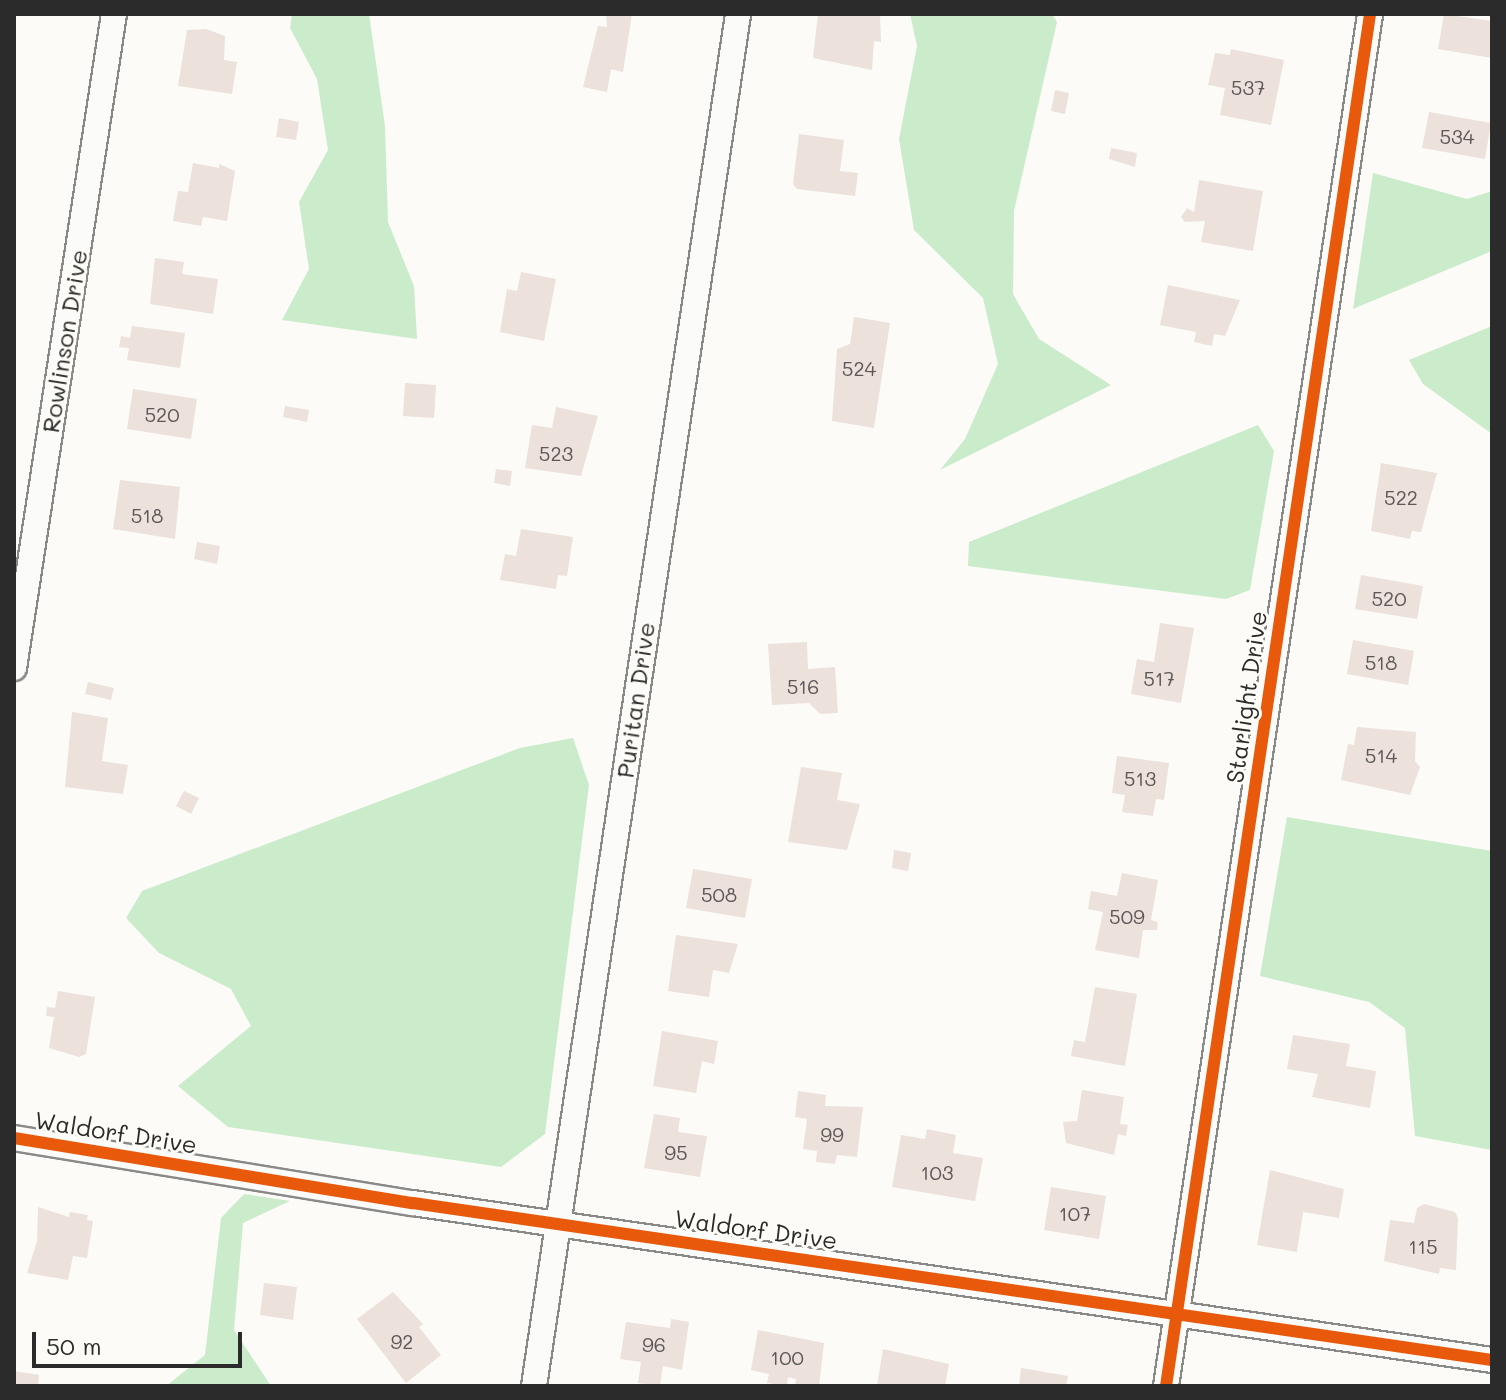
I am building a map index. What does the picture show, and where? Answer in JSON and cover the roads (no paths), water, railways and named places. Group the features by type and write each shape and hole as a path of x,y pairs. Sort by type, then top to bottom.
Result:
{"street":[{"name":"Rowlinson Drive","path":"14,668 114,14"},
{"name":"Puritan Drive","path":"534,1386 738,14"},
{"name":"Starlight Drive","path":"1166,1386 1370,14"},
{"name":"Waldorf Drive","path":"14,1138 1492,1360"}]}
